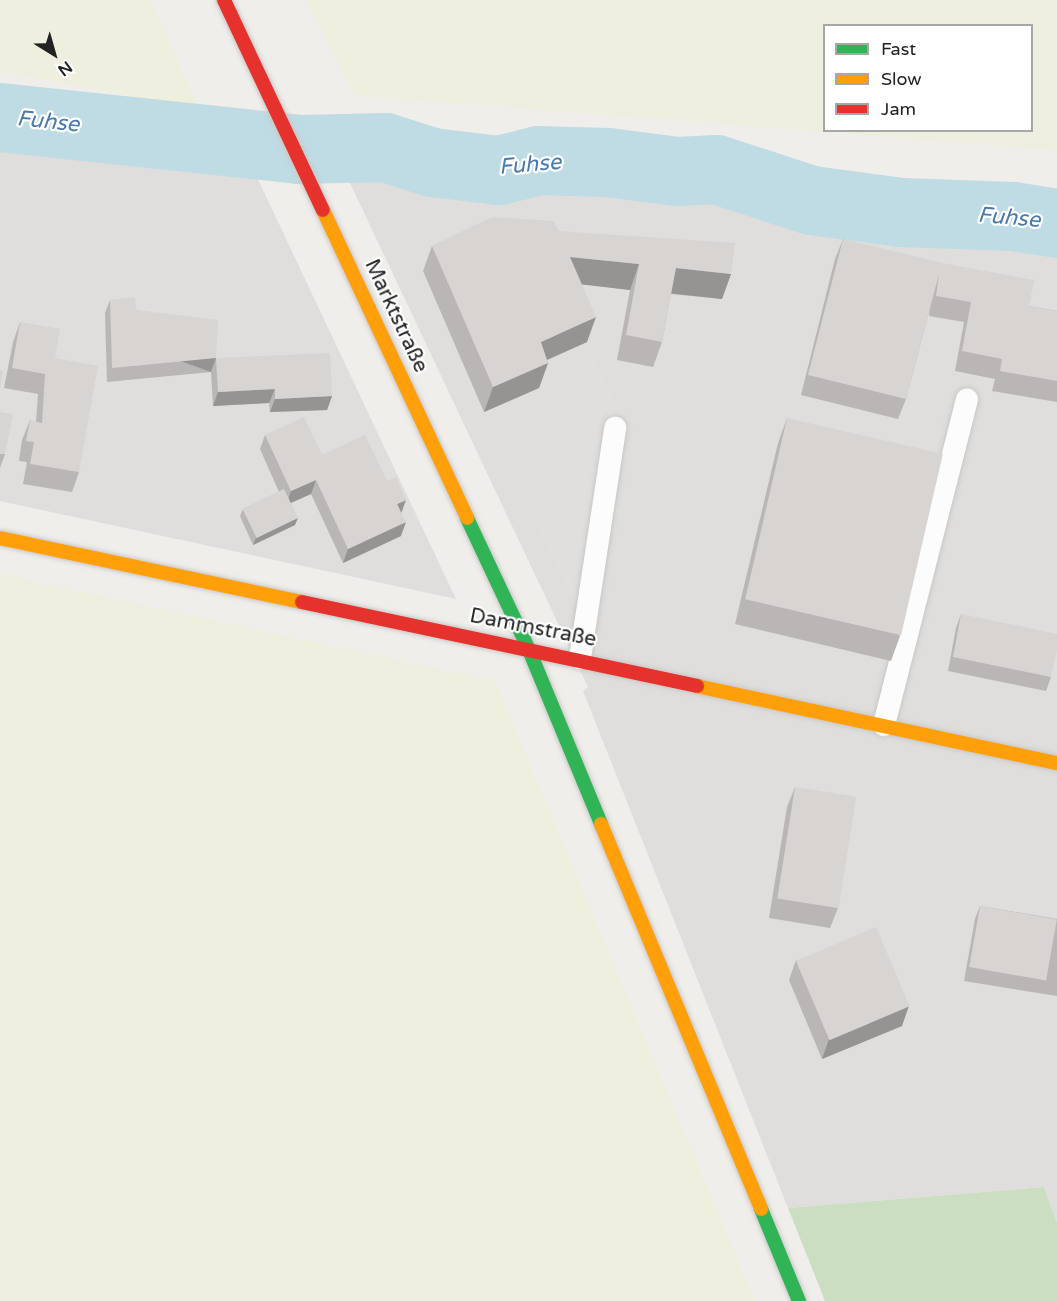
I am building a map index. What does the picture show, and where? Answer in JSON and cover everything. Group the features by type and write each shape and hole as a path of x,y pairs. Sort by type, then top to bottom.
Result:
{"main road":[{"name":"Marktstraße","path":"224,0 529,650 799,1301"},
{"name":"Dammstraße","path":"0,538 529,650 580,658 1057,763"}],"lane":[{"path":"884,725 967,399"},
{"path":"580,658 615,428"}],"shaded area":[{"path":"0,136 246,154 456,599 0,501"},
{"path":"342,166 691,197 1057,256 1057,1223 1044,1187 788,1208 583,691 588,687"},
{"path":"589,353 629,426 589,633 488,423 548,394 544,378"}],"green space":[{"path":"0,0 150,0 200,109 0,71"},
{"path":"307,0 1057,0 1057,150 827,132 1033,132 1033,24 823,24 823,132 355,95"},
{"path":"0,574 495,681 755,1301 0,1301"},
{"path":"1044,1187 1057,1223 1057,1301 825,1301 788,1208"}],"building":[{"path":"492,217 554,221 558,231 735,243 731,274 676,268 662,342 626,335 639,264 570,257 596,317 541,342 548,363 493,387 432,246"},
{"path":"843,239 942,263 1034,280 1029,306 1057,311 1057,381 1000,371 1002,359 962,351 971,302 936,296 939,274 906,399 808,375"},
{"path":"135,297 136,310 218,320 216,358 112,368 110,300"},
{"path":"20,322 60,329 55,358 98,366 79,472 30,464 34,442 26,441 30,420 42,423 45,374 12,368"},
{"path":"330,353 332,396 275,399 275,389 218,392 216,358"},
{"path":"0,370 3,371 0,388"},
{"path":"0,412 13,414 5,454 0,454"},
{"path":"304,417 322,455 365,435 387,481 396,477 406,500 397,504 406,522 348,549 316,480 291,491 265,435"},
{"path":"787,418 943,454 901,635 745,599"},
{"path":"284,489 298,518 257,538 243,509"},
{"path":"961,614 1057,634 1057,649 1051,677 953,657"},
{"path":"795,787 856,797 839,908 777,899"},
{"path":"980,906 1057,920 1046,981 969,967"},
{"path":"876,927 910,1006 830,1040 796,961"}],"waterway":[{"name":"Fuhse","path":"0,117 298,149 385,147 432,162 499,170 538,160 607,162 677,171 716,169 811,200 901,212 1013,216 1057,223"}],"traffic: fast":[{"path":"467,518 529,650 601,824"},
{"path":"761,1209 799,1301"}],"traffic: slow":[{"path":"323,210 467,518"},
{"path":"0,538 302,602"},
{"path":"697,686 1057,763"},
{"path":"601,824 761,1209"}],"traffic: jam":[{"path":"224,0 323,210"},
{"path":"302,602 697,686"}]}
